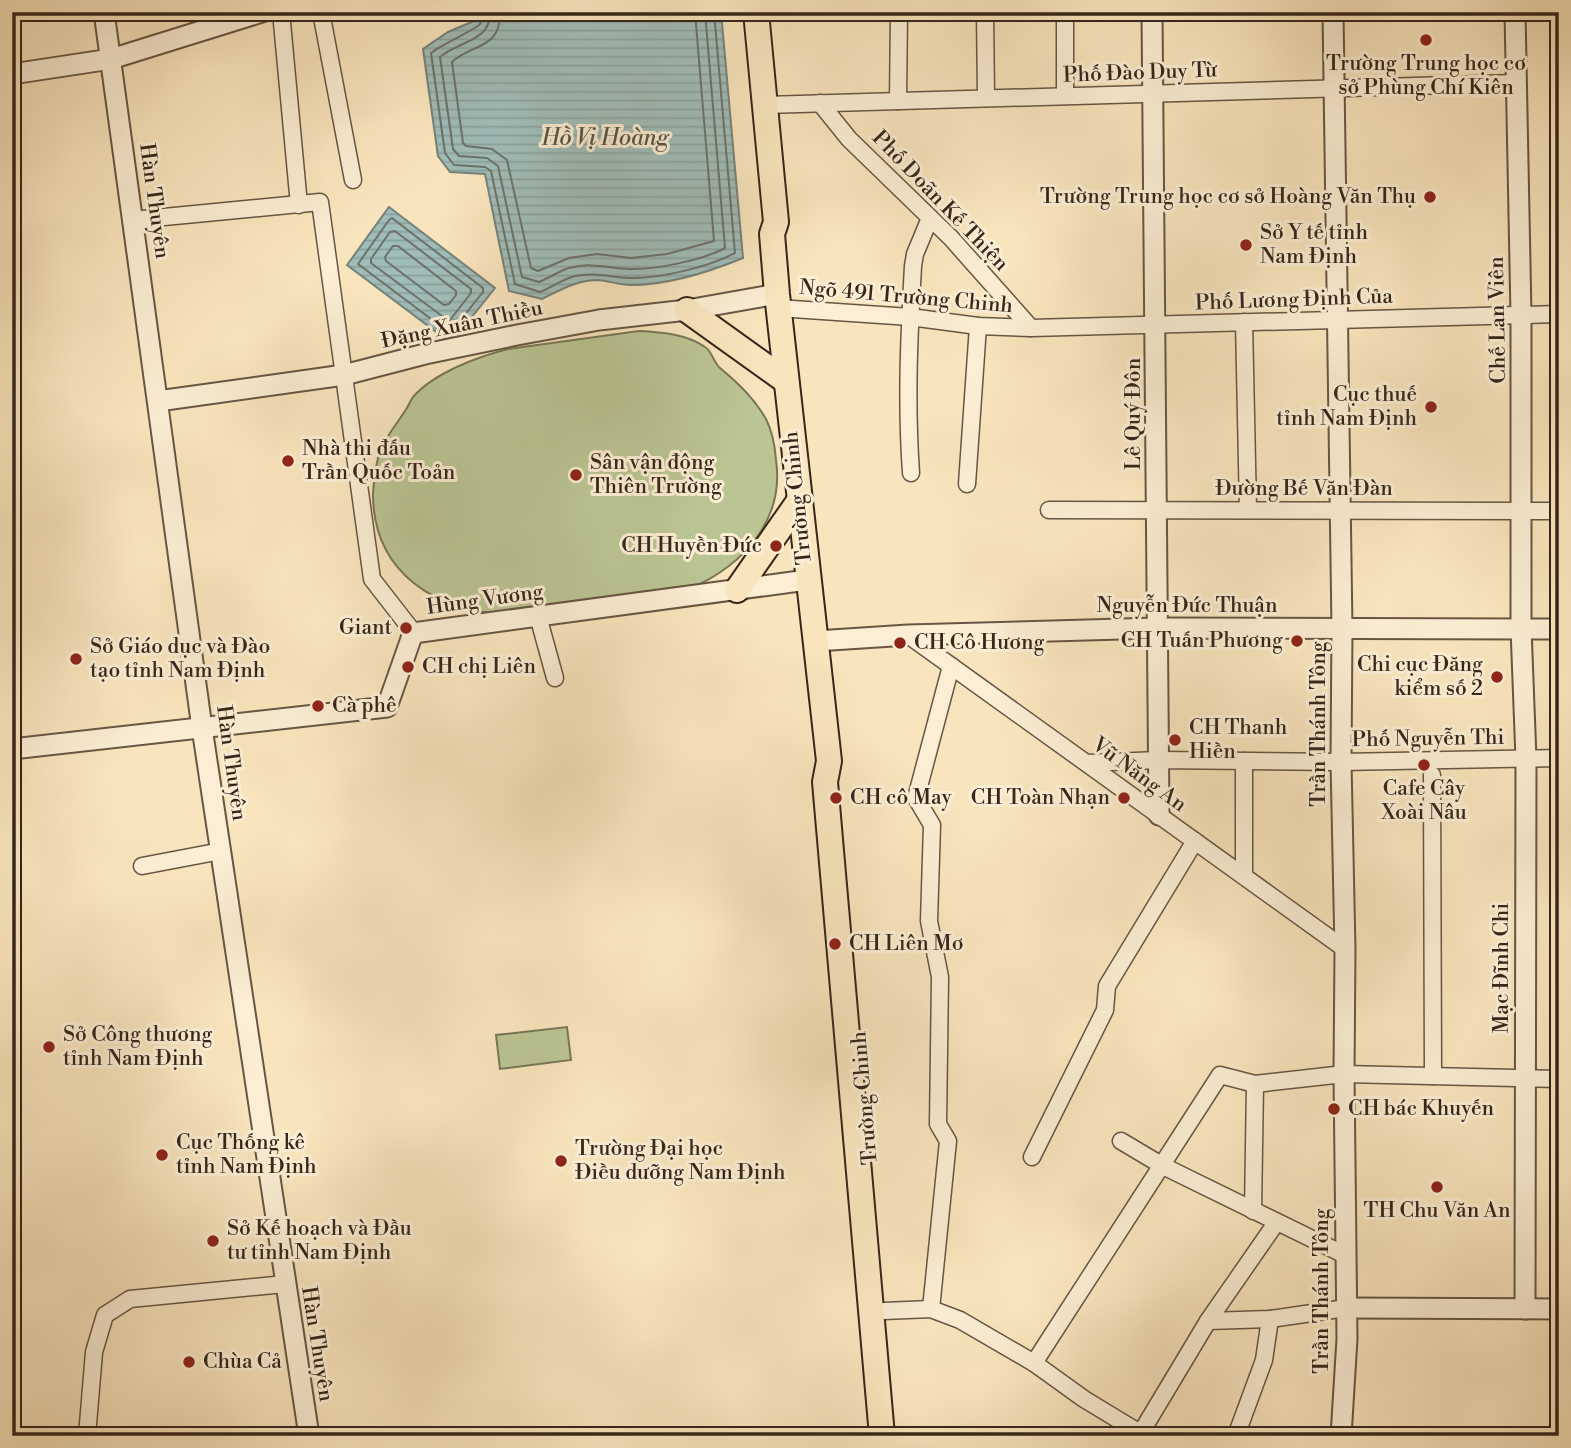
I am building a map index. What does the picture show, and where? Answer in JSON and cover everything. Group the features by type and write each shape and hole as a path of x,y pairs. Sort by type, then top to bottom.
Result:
{"main road":[{"name":"Trường Chinh","path":"744,12 766,224 772,234"},
{"name":"Trường Chinh","path":"756,12 776,222 772,234 777,301 829,761 825,782 826,796 882,1436"},
{"path":"687,310 786,381"},
{"path":"737,590 799,501"},
{"name":"Trường Chinh","path":"829,761 836,777 895,1436"}],"street":[{"name":"Hàn Thuyên","path":"104,12 202,728 309,1436"},
{"path":"12,74 111,59 262,12"},
{"path":"281,12 299,205"},
{"path":"321,12 353,180"},
{"path":"898,101 899,12"},
{"path":"985,12 986,98"},
{"path":"1065,12 1065,96"},
{"name":"Lê Quý Đôn","path":"1152,12 1159,815"},
{"name":"Trần Thánh Tông","path":"1333,12 1345,949 1347,1339 1341,1436"},
{"name":"Chế Lan Viên","path":"1515,12 1521,315 1521,628"},
{"name":"Phố Đào Duy Từ","path":"765,105 1517,83"},
{"name":"Phố Doãn Kế Thiện","path":"820,103 849,139 951,238 1031,328"},
{"path":"133,220 320,202 372,579 414,633"},
{"path":"911,472 907,412 910,317 915,254 930,218"},
{"name":"Đặng Xuân Thiều","path":"158,401 344,375 425,354 599,320 777,301"},
{"name":"Ngõ 491 Trường Chinh","path":"777,301 978,326 1031,328"},
{"name":"Phố Lương Định Của","path":"1031,328 1559,314"},
{"path":"1244,322 1248,510"},
{"path":"967,484 978,326"},
{"name":"Đường Bế Văn Đàn","path":"1049,510 1559,510"},
{"name":"Hùng Vương","path":"12,749 387,707 414,633 807,580"},
{"path":"538,616 555,678"},
{"name":"Nguyễn Đức Thuận","path":"816,641 908,635 1157,628 1559,629"},
{"name":"Mạc Đĩnh Chi","path":"1521,628 1526,759 1525,1309"},
{"name":"Vũ Năng An","path":"908,635 1345,949"},
{"path":"931,1309 948,1141 938,1124 940,977 929,921 932,825 916,798 951,666"},
{"name":"Phố Nguyễn Thi","path":"1087,763 1159,760 1341,762 1559,758"},
{"path":"1244,761 1244,876"},
{"path":"1432,775 1433,1076"},
{"path":"1032,1157 1105,1010 1107,986 1195,841"},
{"path":"142,866 221,851"},
{"path":"1034,1363 1220,1075 1255,1084 1344,1074 1559,1079"},
{"path":"1253,1211 1255,1084"},
{"path":"1121,1141 1163,1166 1345,1255"},
{"path":"884,1311 931,1309 960,1320 1034,1363 1084,1399 1142,1435 1208,1321 1276,1223"},
{"path":"87,1436 94,1352 106,1315 131,1299 285,1284"},
{"path":"1208,1321 1270,1319 1346,1308 1559,1309"},
{"path":"1236,1436 1264,1360 1270,1319"}],"green space":[{"name":"Sân vận động Thiên Trường","path":"639,331 682,336 705,347 718,366 745,391 766,419 776,455 775,499 760,533 749,548 719,573 682,591 509,614 482,612 457,606 414,583 397,566 384,546 376,522 373,494 380,452 413,397 444,373 496,352"},
{"path":"567,1027 571,1060 500,1069 496,1035"}],"water":[{"name":"Hồ Vị Hoàng","path":"474,12 721,12 743,258 702,273 659,283 631,285 590,280 569,286 542,299 509,291 485,174 450,172 438,156 423,49 448,32 474,21"},
{"path":"389,207 495,288 451,343 347,265"}],"place":[{"name":"Trường Trung học cơ sở Phùng Chí Kiên","path":"1426,40"},
{"name":"Trường Trung học cơ sở Hoàng Văn Thụ","path":"1430,197"},
{"name":"Sở Y tế tỉnh Nam Định","path":"1246,245"},
{"name":"Cục thuế tỉnh Nam Định","path":"1431,407"},
{"name":"Nhà thi đấu Trần Quốc Toản","path":"288,461"},
{"name":"Sân vận động Thiên Trường","path":"576,475"},
{"name":"CH Huyền Đức","path":"776,546"},
{"name":"Giant","path":"406,628"},
{"name":"CH Tuấn Phương","path":"1297,641"},
{"name":"CH Cô Hương","path":"900,643"},
{"name":"Sở Giáo dục và Đào tạo tỉnh Nam Định","path":"76,659"},
{"name":"CH chị Liên","path":"408,667"},
{"name":"Chi cục Đăng kiểm số 2","path":"1497,677"},
{"name":"Cà phê","path":"318,706"},
{"name":"CH Thanh Hiền","path":"1175,740"},
{"name":"Cafe Cây Xoài Nâu","path":"1424,765"},
{"name":"CH cô May","path":"836,798"},
{"name":"CH Toàn Nhạn","path":"1124,798"},
{"name":"CH Liên Mơ","path":"835,944"},
{"name":"Sở Công thương tỉnh Nam Định","path":"49,1047"},
{"name":"CH bác Khuyến","path":"1334,1109"},
{"name":"Cục Thống kê tỉnh Nam Định","path":"162,1155"},
{"name":"Trường Đại học Điều dưỡng Nam Định","path":"561,1161"},
{"name":"TH Chu Văn An","path":"1437,1187"},
{"name":"Sở Kế hoạch và Đầu tư tỉnh Nam Định","path":"213,1241"},
{"name":"Chùa Cả","path":"189,1362"}]}
